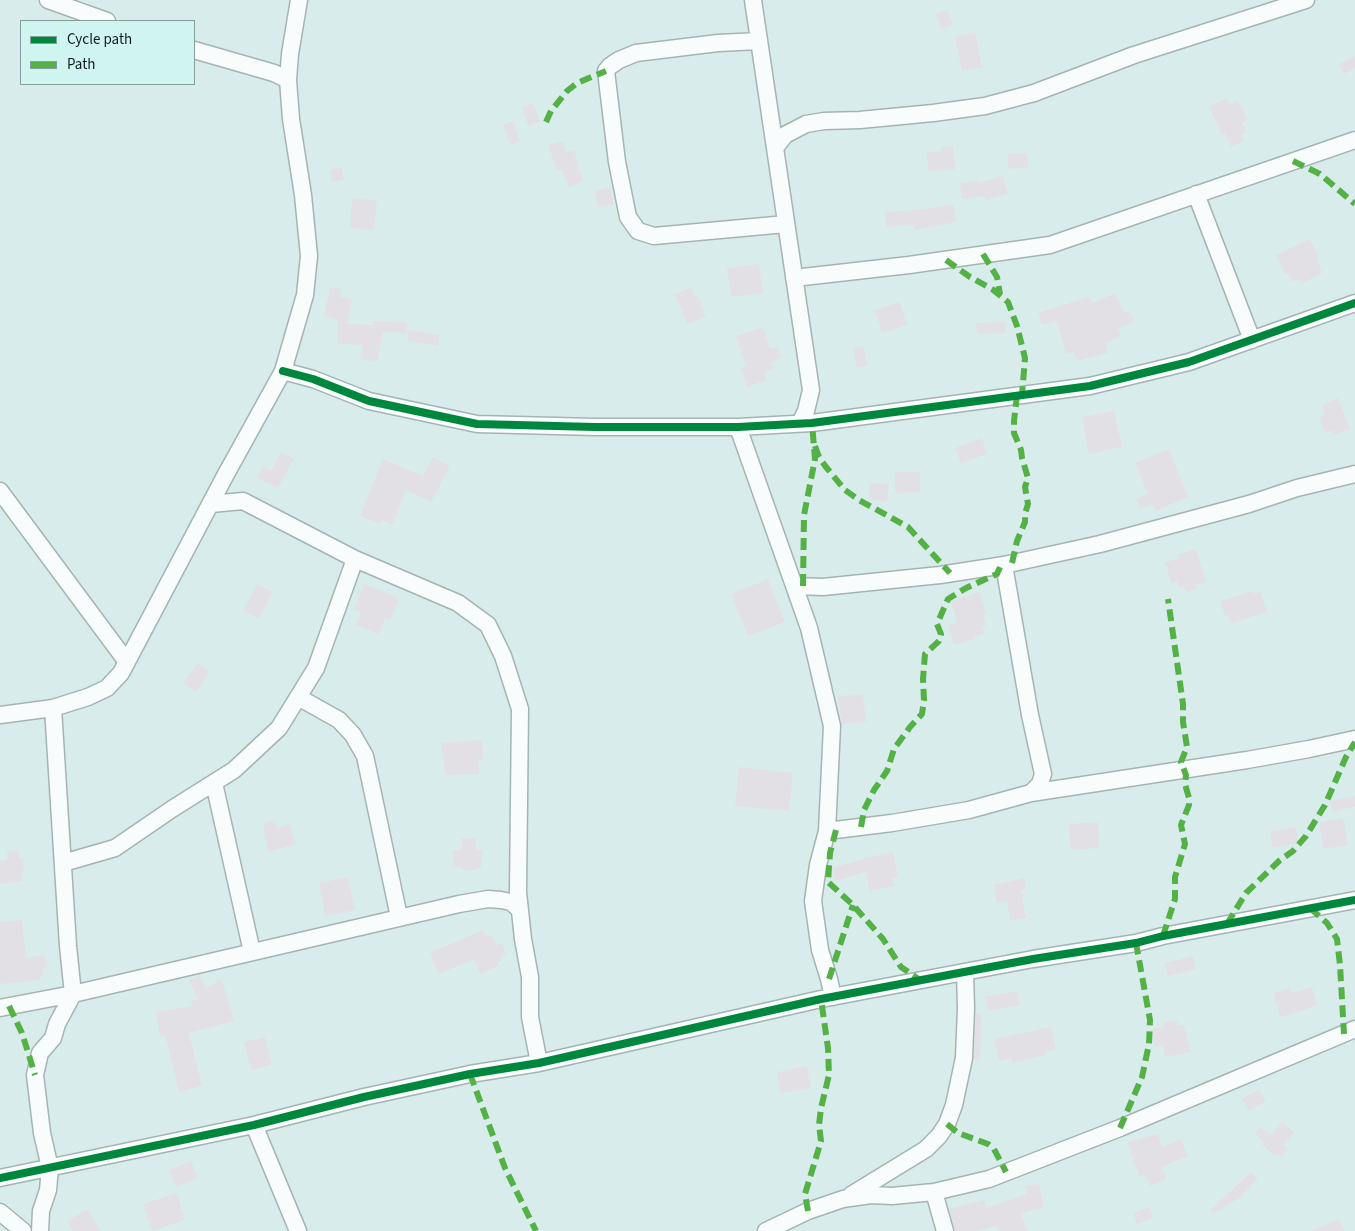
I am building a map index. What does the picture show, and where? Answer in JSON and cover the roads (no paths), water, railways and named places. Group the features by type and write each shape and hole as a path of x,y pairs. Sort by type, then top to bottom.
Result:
{"street":[{"path":"48,0 104,20"},
{"path":"0,714 53,708 88,697 106,688 122,673 283,371 305,296 309,256 303,195 291,119 288,80 290,54 299,0"},
{"path":"754,0 811,390 806,411 800,424"},
{"path":"775,148 785,136 806,124 934,113 985,106 1018,97 1134,56 1306,0"},
{"path":"759,41 718,43 636,53 618,60 610,66 606,72 617,162 628,216 638,231 654,236 786,224"},
{"path":"195,50 288,80"},
{"path":"794,278 918,264 1050,245 1355,140"},
{"path":"1196,194 1252,340"},
{"path":"283,371 313,379 369,401 477,424 738,428 800,424 1090,386 1189,362 1355,303"},
{"path":"738,428 809,628 832,726 827,831 818,865 813,901 820,950 830,979 833,997"},
{"path":"794,586 822,587 940,575 1004,565 1100,544 1249,504 1297,488 1355,474"},
{"path":"226,476 243,501 356,559 458,602 488,625 503,656 520,709 520,910 522,939 530,977 530,1017 539,1063"},
{"path":"0,491 127,662"},
{"path":"211,504 243,501"},
{"path":"63,863 115,848 234,770 279,728 316,668 356,559"},
{"path":"1004,565 1030,715 1043,774 1040,784 1032,793"},
{"path":"298,697 340,720 353,734 365,756 400,917"},
{"path":"40,1231 41,1211 48,1190 50,1168 42,1134 35,1075 40,1053 53,1038 57,1024 74,994 71,975 53,708"},
{"path":"827,831 892,824 969,810 1032,793 1246,760 1355,739"},
{"path":"214,783 252,952"},
{"path":"488,900 508,889 519,872"},
{"path":"0,1008 74,994 400,917 488,900 511,902 520,910"},
{"path":"0,1178 254,1126 364,1097 470,1074 539,1063 833,997 1136,943 1163,936 1355,900"},
{"path":"843,1200 926,1148 939,1136 947,1124 954,1105 964,1058 965,972"},
{"path":"71,975 91,990"},
{"path":"766,1231 808,1211 843,1200 871,1195 892,1196 934,1192 990,1179 1120,1128 1355,1029"},
{"path":"254,1126 298,1231"},
{"path":"934,1192 945,1231"},
{"path":"0,1212 23,1231"}]}
